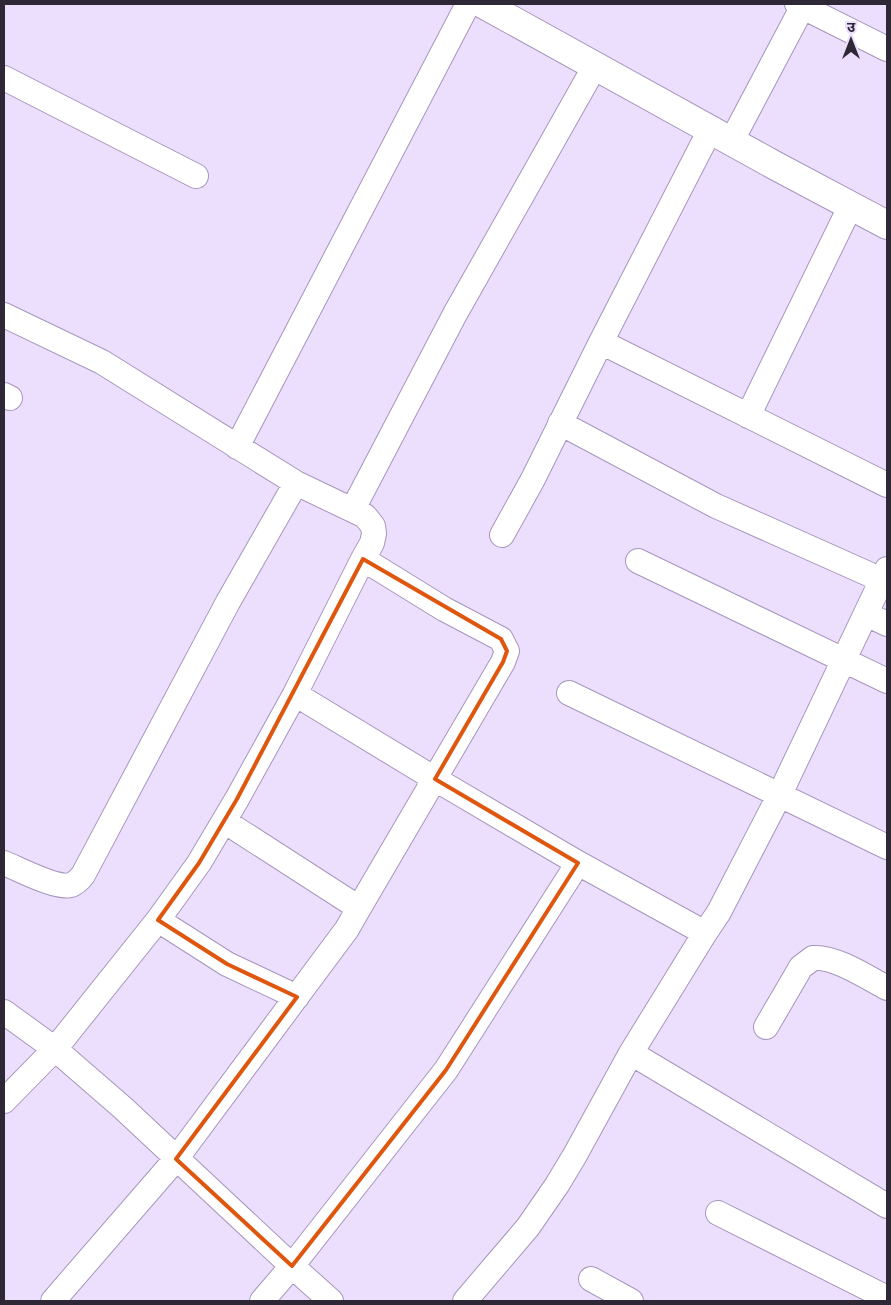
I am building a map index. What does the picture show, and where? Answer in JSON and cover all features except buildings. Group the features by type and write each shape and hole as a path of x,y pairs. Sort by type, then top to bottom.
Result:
{"street":[{"path":"238,447 468,4"},
{"path":"483,4 721,136 887,225"},
{"path":"502,535 533,479 600,342 721,136 801,5 887,49"},
{"path":"353,509 455,314 595,66"},
{"path":"4,78 196,176"},
{"path":"748,416 851,205"},
{"path":"4,315 102,362 296,483 353,509 370,520 374,534 372,543 295,694 199,863 158,920 55,1049 4,1101"},
{"path":"600,342 887,485"},
{"path":"465,1301 528,1227 557,1185 631,1053 705,932 720,912 780,794 884,574 716,506 560,423"},
{"path":"4,863 59,884 70,885 78,881 83,875 228,602 296,483"},
{"path":"53,1301 176,1159 347,929 504,662 507,651 506,645 501,639 444,609 363,559"},
{"path":"638,561 887,681"},
{"path":"866,614 887,624"},
{"path":"569,693 887,847"},
{"path":"295,694 578,863 705,932"},
{"path":"224,821 359,908"},
{"path":"262,1301 292,1266 446,1070 578,863"},
{"path":"158,920 227,964 296,997"},
{"path":"766,1027 801,967 813,958 825,959 854,970 887,988"},
{"path":"4,1012 55,1049 123,1108 331,1301"},
{"path":"631,1053 887,1206"},
{"path":"718,1213 887,1298"},
{"path":"591,1279 631,1301"}],"highlighted area":[{"path":"363,559 501,639 507,651 503,662 435,779 578,863 446,1070 292,1266 176,1159 297,997 227,964 158,920 199,863 237,799"}]}
